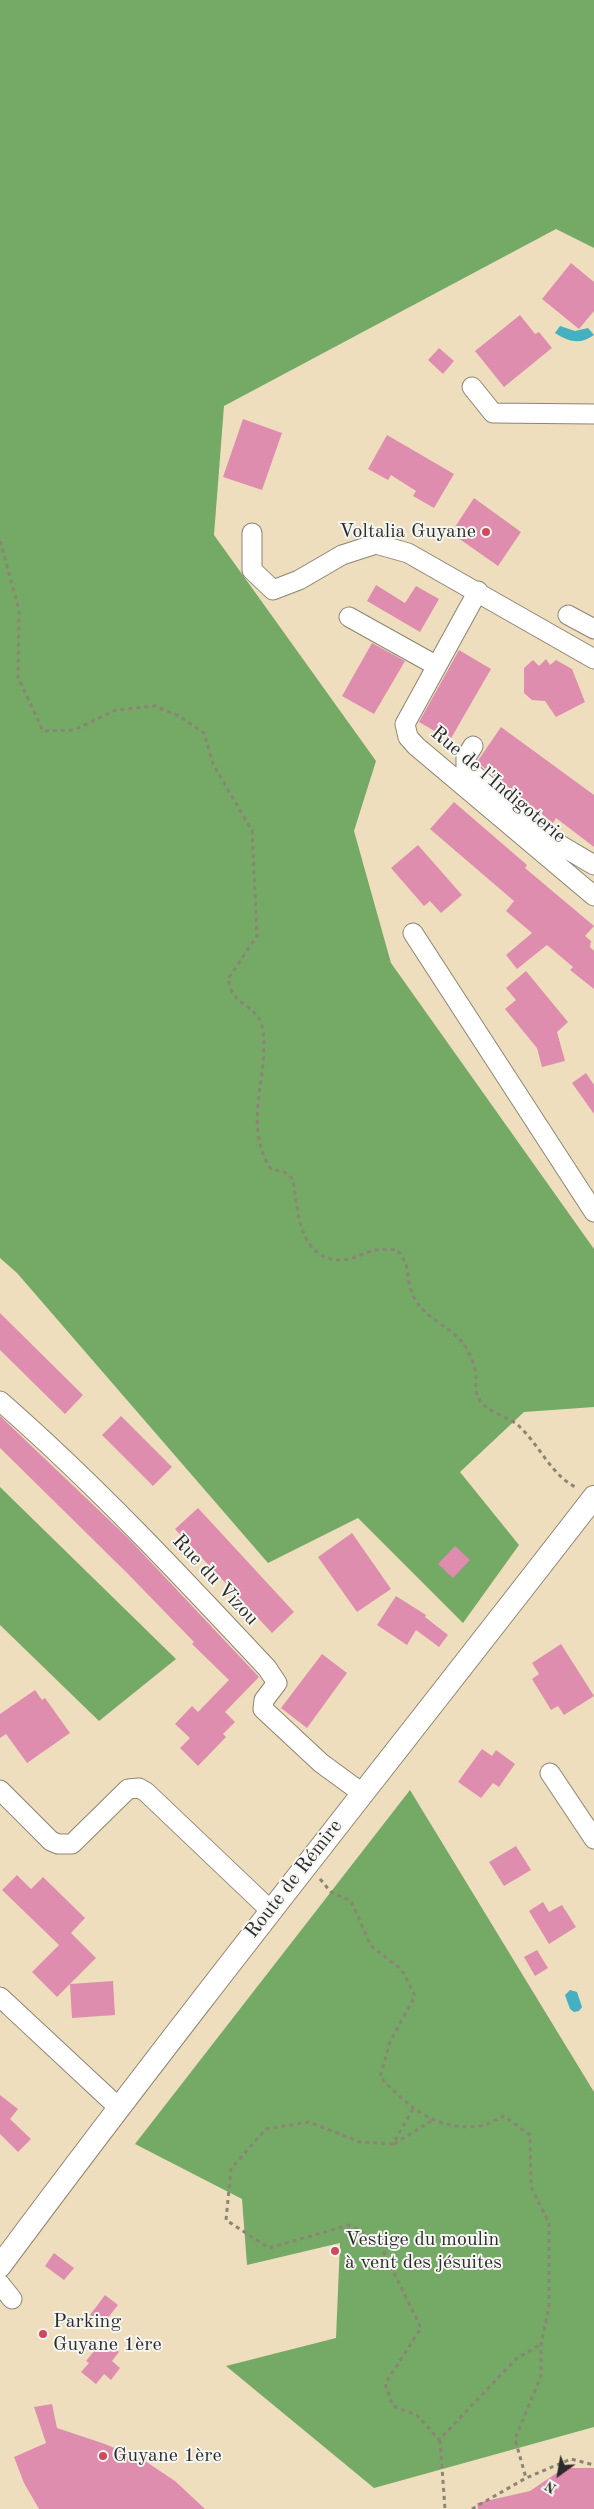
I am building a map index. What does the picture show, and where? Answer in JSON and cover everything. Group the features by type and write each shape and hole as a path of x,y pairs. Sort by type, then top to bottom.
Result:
{"main road":[{"name":"Route de Rémire","path":"0,2266 118,2107 270,1910 594,1497"}],"street":[{"path":"472,388 493,412 594,414"},
{"path":"252,533 252,570 273,590 299,580 342,555 376,544 408,553 478,591 594,659"},
{"name":"Rue de l'Indigoterie","path":"478,591 406,724 408,736 416,746 594,896"},
{"path":"568,616 594,629"},
{"path":"348,617 437,666"},
{"path":"473,746 466,757 466,768 555,842 594,865"},
{"path":"413,933 594,1212"},
{"name":"Rue du Vizou","path":"0,1401 55,1450 137,1530 267,1668 277,1683 264,1700 263,1709 321,1763 362,1793"},
{"path":"550,1773 594,1839"},
{"path":"0,1790 51,1841 58,1844 72,1844 128,1789 139,1788 146,1792 270,1910"},
{"path":"0,1997 118,2107"},
{"path":"0,2284 12,2299"}],"path":[{"path":"0,541 19,610 18,677 44,732 74,730 116,710 155,706 179,716 204,733 213,764 252,831 257,936 228,979 233,994 256,1013 263,1028 265,1060 257,1104 257,1131 271,1168 284,1172 293,1179 300,1224 308,1245 323,1257 344,1260 377,1250 396,1250 406,1260 413,1295 427,1313 463,1343 475,1370 475,1391 480,1402 521,1427 568,1484"},
{"path":"307,1863 332,1892 351,1902 372,1946 402,1970 415,1996 390,2042 380,2077 413,2109 445,2126 481,2126 504,2116 530,2136 531,2187 549,2223 549,2307 541,2344 541,2376 516,2439 526,2478"},
{"path":"393,2144 413,2109"},
{"path":"434,2120 393,2144 360,2142 309,2122 266,2129 231,2169 226,2220 269,2248 349,2225 378,2240 421,2328 385,2384 393,2406 416,2415 440,2440 445,2509"},
{"path":"440,2440 516,2359 541,2344"},
{"path":"472,2509 526,2478 572,2459 594,2465"}],"green space":[{"path":"0,0 594,0 594,248 556,229 224,406 214,535 376,761 354,831 391,963 594,1249 594,1407 524,1412 460,1472 519,1545 463,1623 358,1518 268,1563 17,1273 0,1258"},
{"path":"0,1487 176,1659 99,1721 0,1625"},
{"path":"410,1790 594,2092 594,2427 374,2488 226,2366 336,2338 340,2243 247,2265 242,2199 135,2144"}],"water":[{"path":"560,326 575,331 588,328 594,335 579,341 565,339 555,333"},
{"path":"570,1990 577,1992 582,2007 579,2011 574,2012 570,2009 565,1995"}],"building":[{"path":"571,263 594,282 594,311 579,329 542,299"},
{"path":"520,315 535,334 539,332 552,348 504,387 475,351"},
{"path":"439,348 454,361 443,374 428,360"},
{"path":"243,419 282,433 262,490 223,477"},
{"path":"387,435 454,474 434,508 413,496 416,491 391,475 388,480 368,469"},
{"path":"474,498 521,532 498,566 451,533"},
{"path":"376,585 405,603 416,586 439,599 420,632 367,601"},
{"path":"372,643 405,661 374,714 342,696"},
{"path":"459,650 491,669 450,740 419,722"},
{"path":"546,659 550,665 556,660 572,669 585,702 556,717 545,701 532,700 524,693 524,668 533,660 539,666"},
{"path":"501,727 594,795 594,847 556,818 553,823 477,762"},
{"path":"454,802 527,865 525,868 594,926 585,936 591,941 590,947 594,951 594,989 570,970 573,967 547,945 517,969 506,955 532,933 506,911 514,901 430,829"},
{"path":"418,845 462,895 441,913 430,901 424,906 391,868"},
{"path":"526,971 568,1022 557,1032 565,1061 542,1067 537,1048 505,1009 516,1000 506,988"},
{"path":"586,1073 594,1085 594,1114 572,1083"},
{"path":"0,1313 83,1395 65,1414 0,1350"},
{"path":"0,1416 129,1539 259,1677 225,1712 235,1722 223,1734 226,1737 198,1766 180,1748 190,1738 175,1724 192,1706 198,1712 229,1680 192,1644 194,1642 128,1574 0,1448"},
{"path":"121,1416 172,1467 153,1486 102,1435"},
{"path":"198,1508 294,1612 272,1633 175,1529"},
{"path":"352,1533 391,1589 357,1612 318,1557"},
{"path":"455,1546 470,1560 453,1578 438,1564"},
{"path":"396,1596 426,1615 425,1617 448,1635 439,1647 416,1630 407,1645 377,1625"},
{"path":"561,1644 594,1696 564,1715 558,1706 551,1710 532,1679 539,1674 532,1663"},
{"path":"322,1654 347,1673 307,1728 281,1708"},
{"path":"35,1690 42,1700 45,1698 70,1733 27,1763 6,1734 0,1738 0,1714"},
{"path":"482,1749 492,1756 496,1750 515,1764 499,1787 493,1783 481,1798 458,1782"},
{"path":"516,1846 531,1870 504,1886 489,1862"},
{"path":"17,1875 31,1889 43,1877 85,1918 71,1933 96,1958 57,1997 32,1972 59,1945 2,1890"},
{"path":"543,1902 549,1912 562,1905 576,1927 549,1944 529,1911"},
{"path":"537,1950 548,1968 535,1976 524,1957"},
{"path":"113,1981 115,2015 72,2018 70,1984"},
{"path":"0,2095 18,2109 10,2119 31,2139 18,2152 0,2134"},
{"path":"54,2253 74,2268 64,2280 45,2266"},
{"path":"105,2295 118,2305 103,2324 90,2315"},
{"path":"103,2340 119,2352 112,2361 120,2368 111,2380 104,2374 96,2384 81,2372 89,2363 86,2361"},
{"name":"Guyane 1ère","path":"52,2404 57,2428 105,2444 145,2461 175,2481 205,2509 39,2509 24,2483 14,2457 46,2443 34,2407"},
{"path":"564,2468 594,2468 594,2509 478,2509 477,2503 530,2491"}],"place":[{"name":"Voltalia Guyane","path":"486,532"},
{"name":"Vestige du moulin à vent des jésuites","path":"335,2251"},
{"name":"Parking Guyane 1ère","path":"43,2334"},
{"name":"Guyane 1ère","path":"103,2456"}]}
